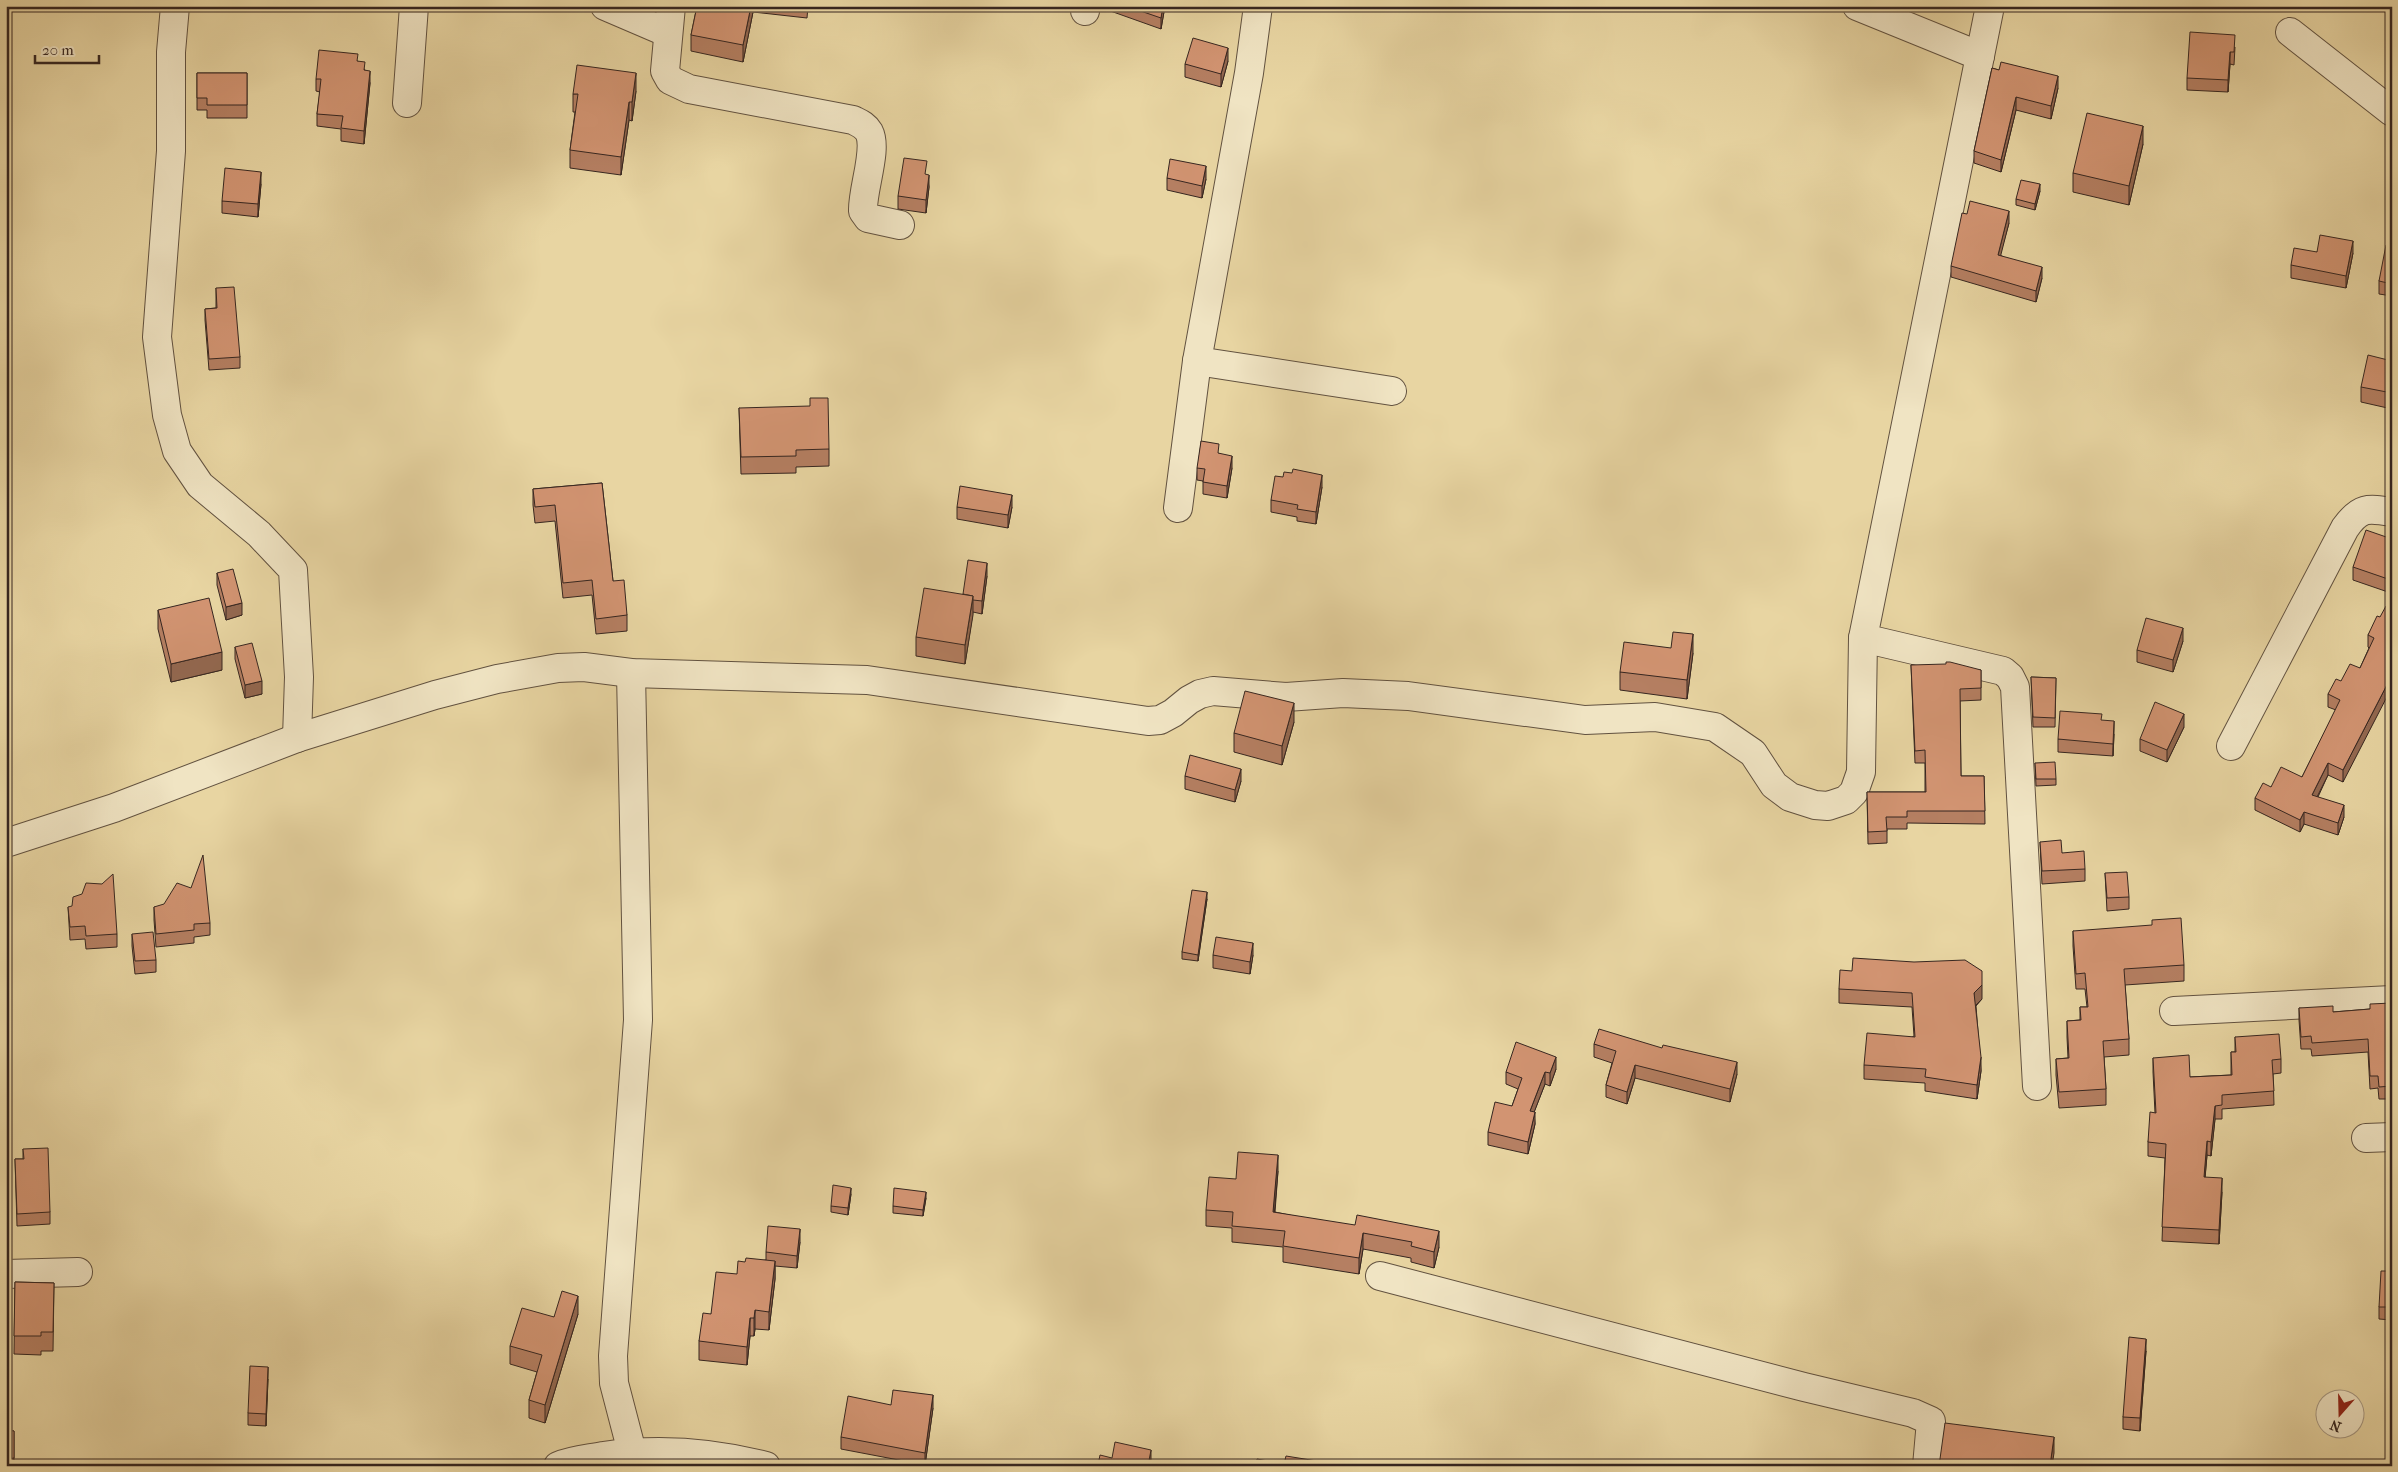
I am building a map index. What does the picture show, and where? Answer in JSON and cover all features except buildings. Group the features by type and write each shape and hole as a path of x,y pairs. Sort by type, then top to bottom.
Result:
{"street":[{"path":"175,6 171,52 171,152 157,337 167,415 176,451 200,485 270,544 292,570 299,677 297,738"},
{"path":"407,103 414,6"},
{"path":"606,6 668,34"},
{"path":"671,6 665,71 670,80 676,85 853,120 862,124 868,130 872,145 863,211 866,216 873,220 900,225"},
{"path":"1178,508 1197,362 1249,73 1258,6"},
{"path":"1858,6 1980,56"},
{"path":"6,843 114,808 297,738 434,696 497,679 558,668 584,666 631,673 867,680 1148,721 1160,720 1173,713 1189,700 1200,694 1213,691 1286,697 1344,693 1408,696 1584,720 1655,716 1715,727 1753,753 1774,784 1790,797 1815,805 1828,806 1846,800 1854,792 1861,772 1863,638 1990,6"},
{"path":"2290,32 2392,112"},
{"path":"1197,362 1392,391"},
{"path":"2231,746 2345,528 2355,514 2371,509 2392,512"},
{"path":"1863,638 2003,671 2010,677 2015,687 2037,1086"},
{"path":"631,673 638,1020 613,1356 614,1383 632,1452"},
{"path":"2174,1011 2392,1000"},
{"path":"6,1274 78,1272"},
{"path":"1380,1276 1804,1387 1913,1413 1931,1421 1927,1466"},
{"path":"558,1466 570,1461 632,1452 699,1453 766,1466"}]}
